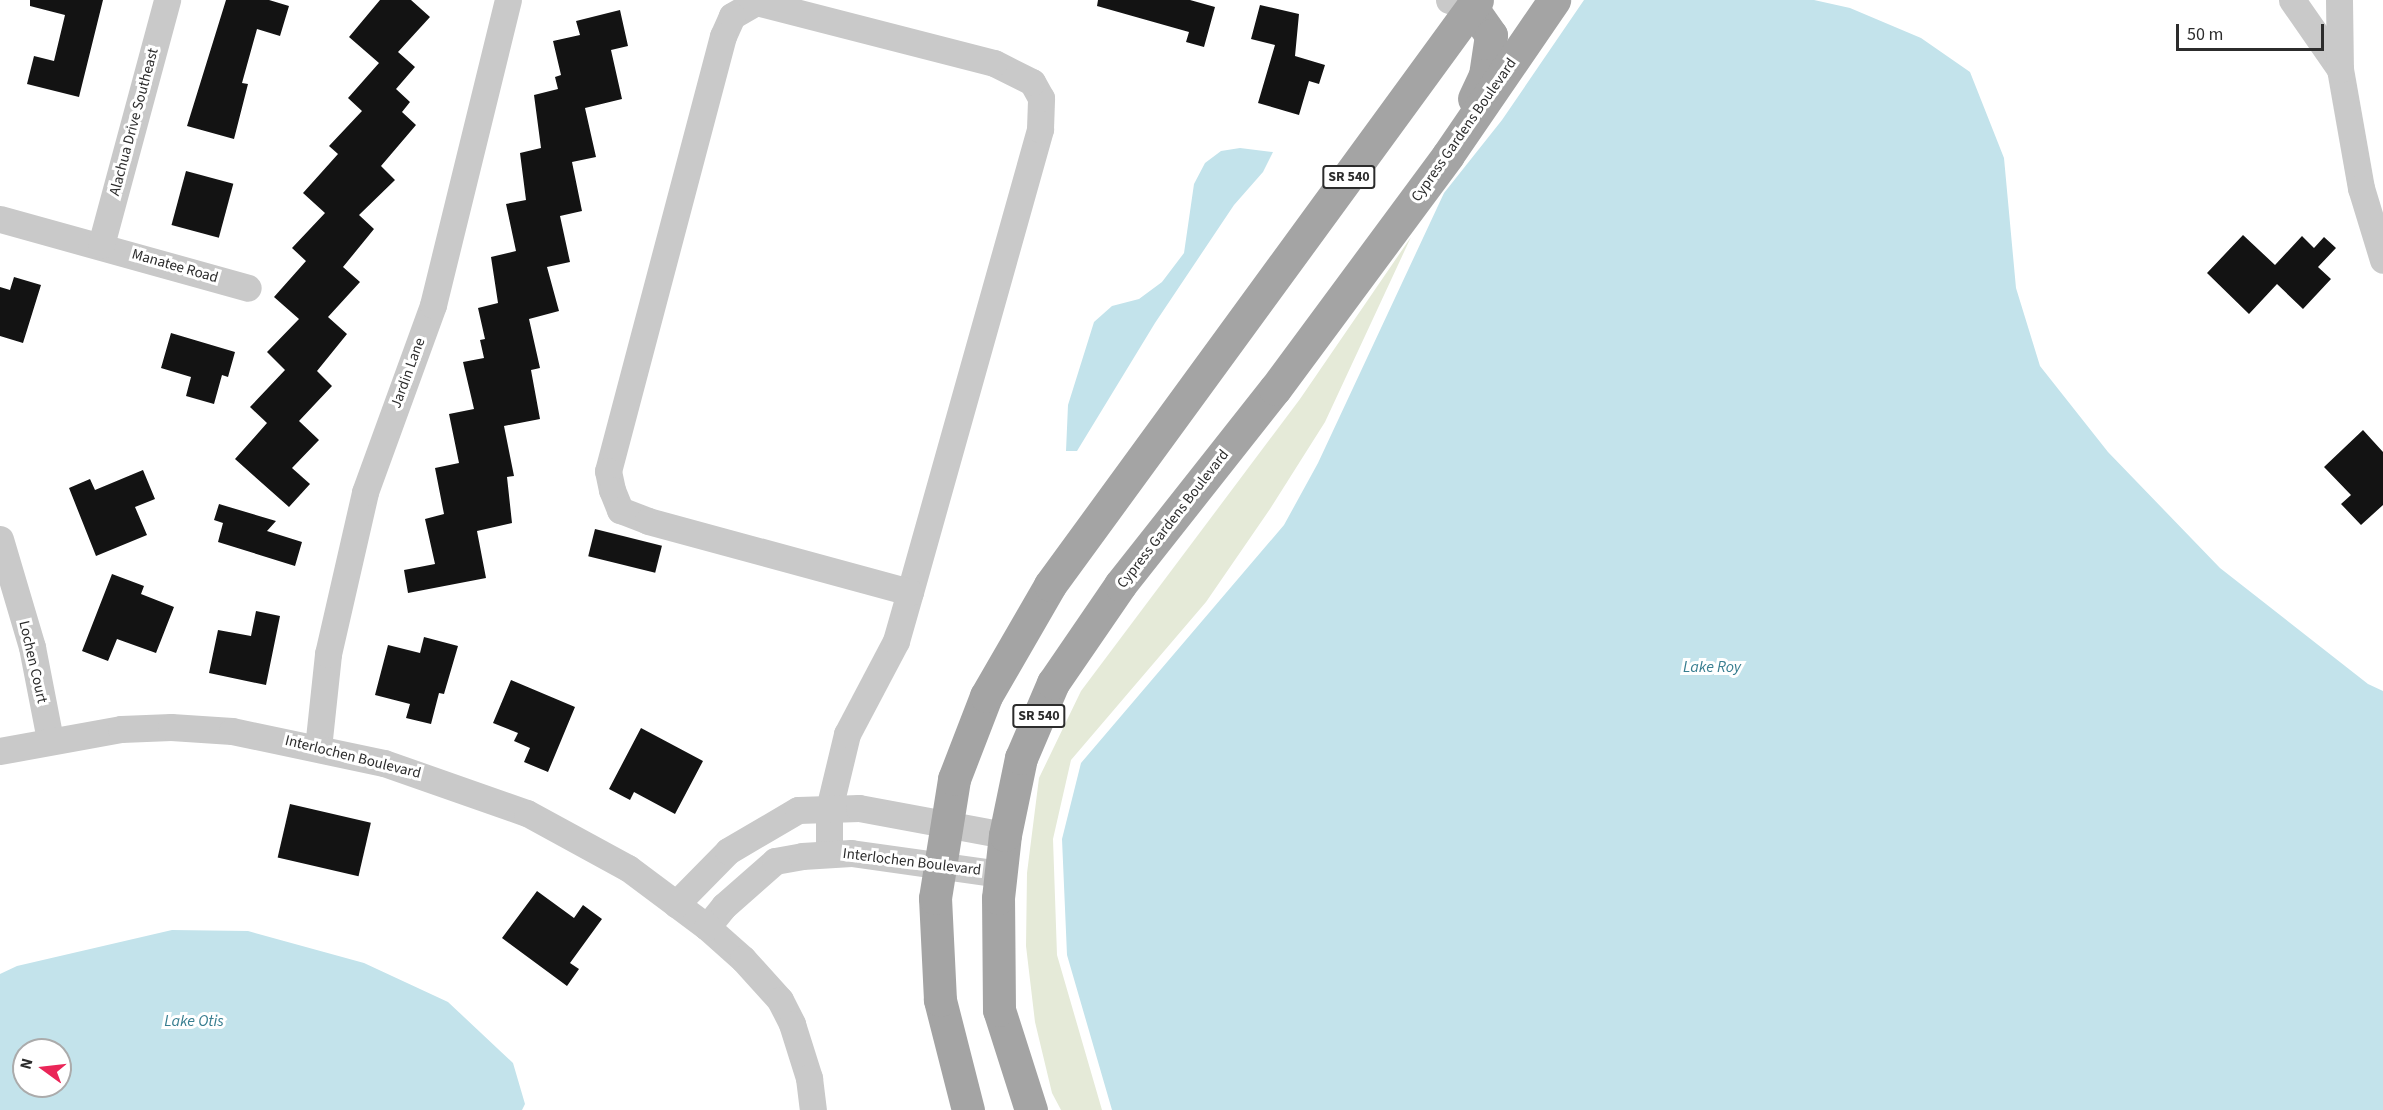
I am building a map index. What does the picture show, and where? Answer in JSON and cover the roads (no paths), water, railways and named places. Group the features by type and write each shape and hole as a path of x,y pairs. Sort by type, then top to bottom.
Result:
{"main road":[{"name":"Cypress Gardens Boulevard","path":"1030,1110 999,1010 1000,874 1005,835 1021,758 1053,683 1120,585 1275,389 1448,155 1554,0"},
{"path":"1448,155 1485,75 1491,35 1466,3"},
{"name":"SR 540","path":"968,1110 940,1000 935,898 954,779 986,696 1050,585 1466,3"}],"street":[{"name":"Alachua Drive Southeast","path":"102,245 167,0"},
{"name":"Jardin Lane","path":"318,748 328,654 365,492 433,305 508,0"},
{"path":"2292,0 2340,69"},
{"path":"2339,0 2340,69 2361,188 2383,260"},
{"path":"829,852 829,809 847,734 882,672 910,592 1040,129 1041,98 1032,82 994,63 756,2 732,16 723,36 609,471 612,490 620,510 648,521 910,592"},
{"name":"Manatee Road","path":"0,219 102,245 248,288"},
{"name":"Lochen Court","path":"0,539 6,587 32,647 50,740"},
{"name":"Interlochen Boulevard","path":"0,751 50,740 121,729 171,727 232,731 318,748 443,781 527,813 628,868 676,903 708,927 780,1000 801,1047 813,1110"},
{"path":"676,903 728,851 798,810 859,808 1005,835"},
{"name":"Interlochen Boulevard","path":"708,927 724,906 775,861 829,852 940,864 1000,874"}],"water":[{"name":"Lake Roy","path":"1584,0 1814,0 1850,8 1921,38 1970,72 2004,158 2016,288 2040,366 2108,452 2220,568 2368,684 2383,691 2383,1110 1112,1110 1067,955 1062,839 1081,763 1284,525 1318,463 1444,193 1502,120"},
{"path":"1240,148 1273,152 1263,172 1234,205 1155,323 1077,451 1066,451 1068,405 1094,322 1112,306 1139,299 1162,282 1184,253 1194,184 1205,163 1221,151"},
{"name":"Lake Otis","path":"172,930 248,931 364,963 448,1002 513,1063 525,1104 522,1110 0,1110 0,974 17,966"}]}
